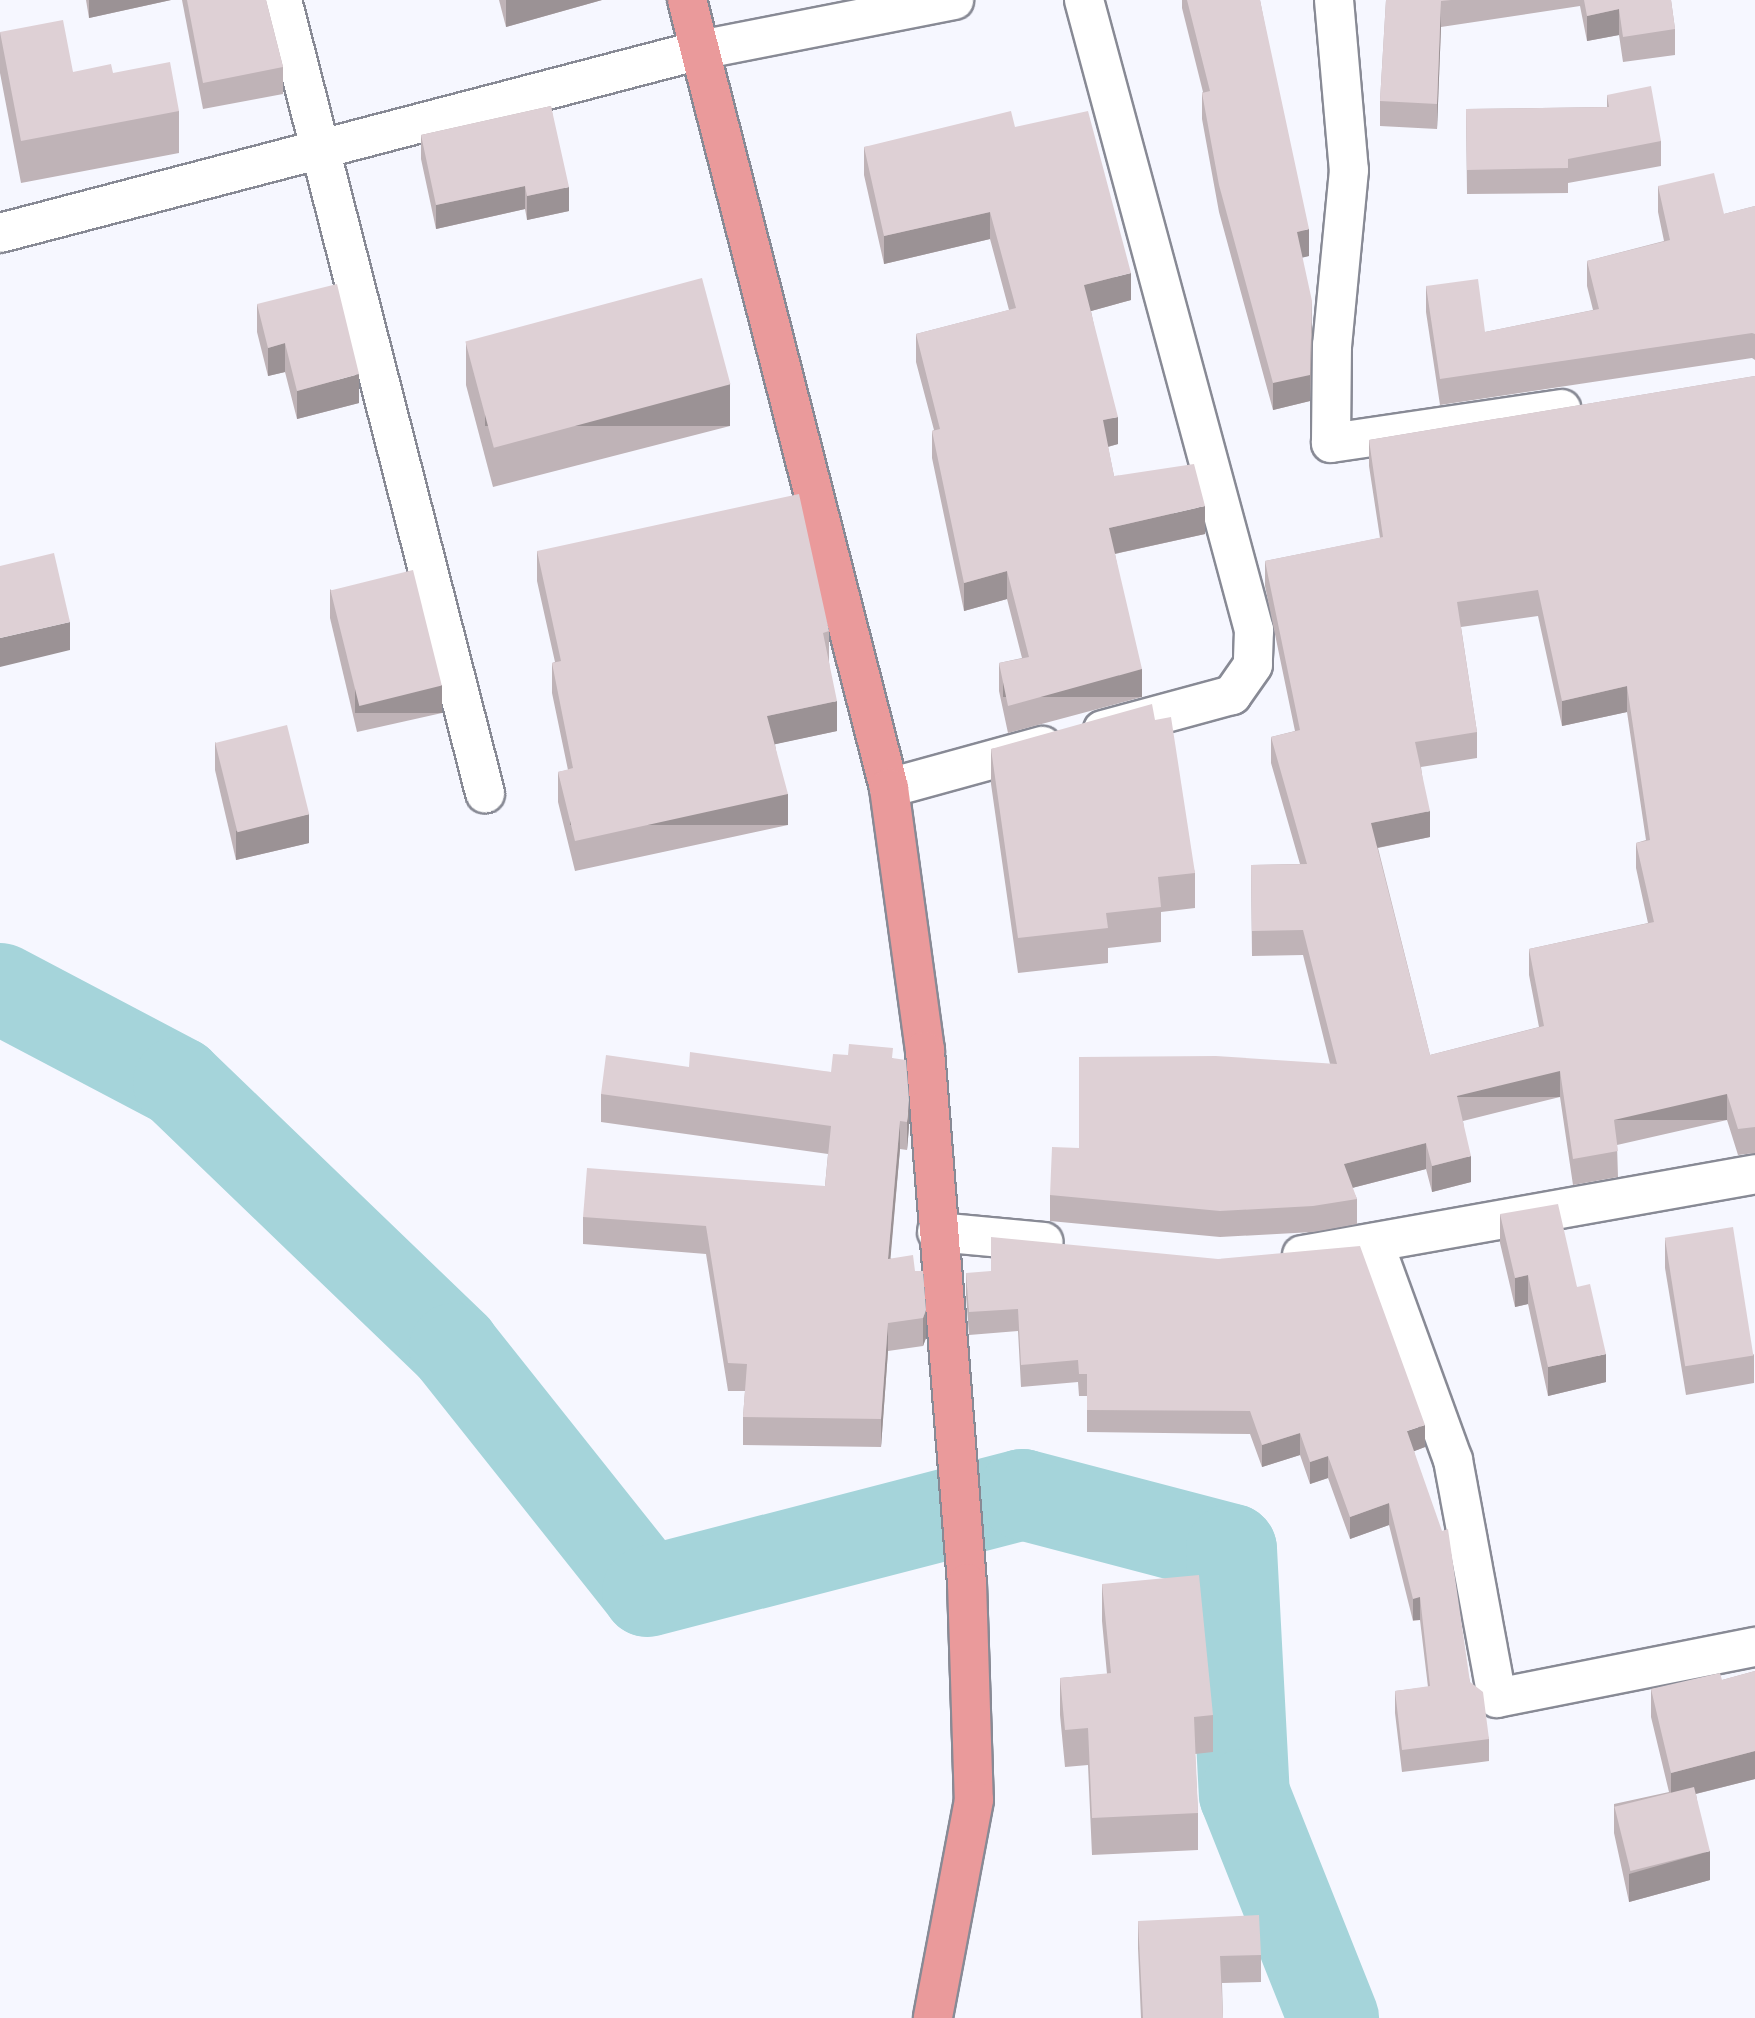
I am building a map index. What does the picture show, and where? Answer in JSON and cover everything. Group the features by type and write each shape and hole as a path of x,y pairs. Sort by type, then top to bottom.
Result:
{"main road":[{"path":"687,0 888,788 925,1051 937,1232 967,1583 974,1800 933,2018"}],"street":[{"path":"282,0 485,793"},
{"path":"0,233 700,50 954,0"},
{"path":"888,788 1232,695 1253,665 1254,630 1084,0"},
{"path":"1334,0 1349,170 1332,345 1331,443 1593,404"},
{"path":"1261,1257 1374,1243 1755,1174"},
{"path":"937,1232 1085,1246"},
{"path":"1374,1243 1453,1460 1497,1698 1755,1647"}],"building":[{"path":"187,0 266,0 283,67 203,83"},
{"path":"1187,0 1260,0 1309,229 1297,232 1312,301 1310,375 1273,383 1219,185 1202,93 1210,91"},
{"path":"1386,0 1451,0 1441,1 1437,104 1380,101"},
{"path":"1584,0 1671,0 1675,29 1623,37 1619,9 1587,16"},
{"path":"63,20 73,72 111,64 113,73 170,62 179,111 21,141 0,32"},
{"path":"1651,86 1661,141 1568,159 1568,168 1467,170 1466,109 1609,107 1607,95"},
{"path":"551,106 569,187 527,196 525,186 436,205 421,135"},
{"path":"1011,111 1015,127 1088,111 1131,273 1084,285 1118,417 1103,420 1114,476 1194,464 1205,506 1109,528 1142,669 1008,706 999,663 1029,657 1007,571 964,583 932,431 940,429 916,334 1016,308 990,212 884,236 864,147"},
{"path":"1714,173 1724,214 1755,206 1755,334 1440,379 1426,286 1478,279 1485,332 1599,309 1587,261 1670,240 1658,186"},
{"path":"702,278 730,384 494,448 465,341"},
{"path":"337,284 359,374 297,391 285,343 268,348 257,304"},
{"path":"1755,376 1755,1127 1738,1129 1727,1094 1614,1120 1618,1151 1573,1159 1560,1071 1457,1096 1471,1156 1432,1166 1426,1143 1344,1164 1357,1199 1313,1206 1220,1211 1050,1195 1052,1147 1079,1148 1079,1057 1216,1056 1337,1064 1303,930 1252,931 1251,865 1307,864 1271,737 1300,730 1265,561 1383,537 1369,440","holes":["1538,590 1562,701 1627,686 1650,840 1636,843 1654,922 1529,949 1544,1026 1430,1055 1371,823 1430,811 1415,742 1477,732 1457,602"]},
{"path":"799,494 829,631 823,633 837,701 767,716 788,794 575,841 558,772 573,768 552,663 561,661 537,551"},
{"path":"54,553 70,622 0,638 0,566"},
{"path":"413,570 442,685 359,706 331,591"},
{"path":"1152,704 1155,720 1171,717 1195,873 1158,877 1161,907 1106,913 1108,928 1018,938 991,749"},
{"path":"287,725 309,814 237,832 215,743"},
{"path":"849,1044 893,1048 892,1058 906,1060 909,1100 907,1122 900,1121 888,1259 913,1255 915,1271 923,1271 926,1310 923,1318 888,1323 881,1419 743,1417 747,1364 728,1363 706,1226 583,1217 587,1168 825,1186 831,1126 601,1094 606,1055 689,1067 690,1052 831,1072 833,1054 848,1055"},
{"path":"1558,1204 1577,1287 1590,1284 1606,1354 1548,1367 1528,1275 1515,1278 1500,1214"},
{"path":"1733,1227 1753,1355 1685,1366 1665,1238"},
{"path":"991,1237 1218,1259 1360,1246 1425,1425 1407,1431 1442,1531 1448,1529 1470,1682 1483,1692 1489,1739 1402,1750 1395,1691 1430,1686 1420,1597 1413,1599 1389,1503 1350,1517 1328,1456 1310,1462 1300,1433 1262,1445 1250,1411 1087,1410 1087,1374 1079,1374 1078,1360 1021,1365 1018,1309 969,1312 966,1273 991,1271"},
{"path":"1199,1575 1213,1715 1194,1717 1198,1813 1092,1818 1088,1728 1065,1730 1060,1678 1111,1673 1102,1584"},
{"path":"1755,1671 1755,1751 1671,1773 1651,1689 1720,1673 1722,1680"},
{"path":"1694,1787 1710,1851 1630,1871 1614,1807"},
{"path":"1259,1915 1261,1955 1220,1956 1223,2018 1143,2018 1138,1921"}],"waterway":[{"path":"0,988 178,1082 454,1348 647,1591 1022,1494 1231,1549 1244,1794 1333,2018"}]}
